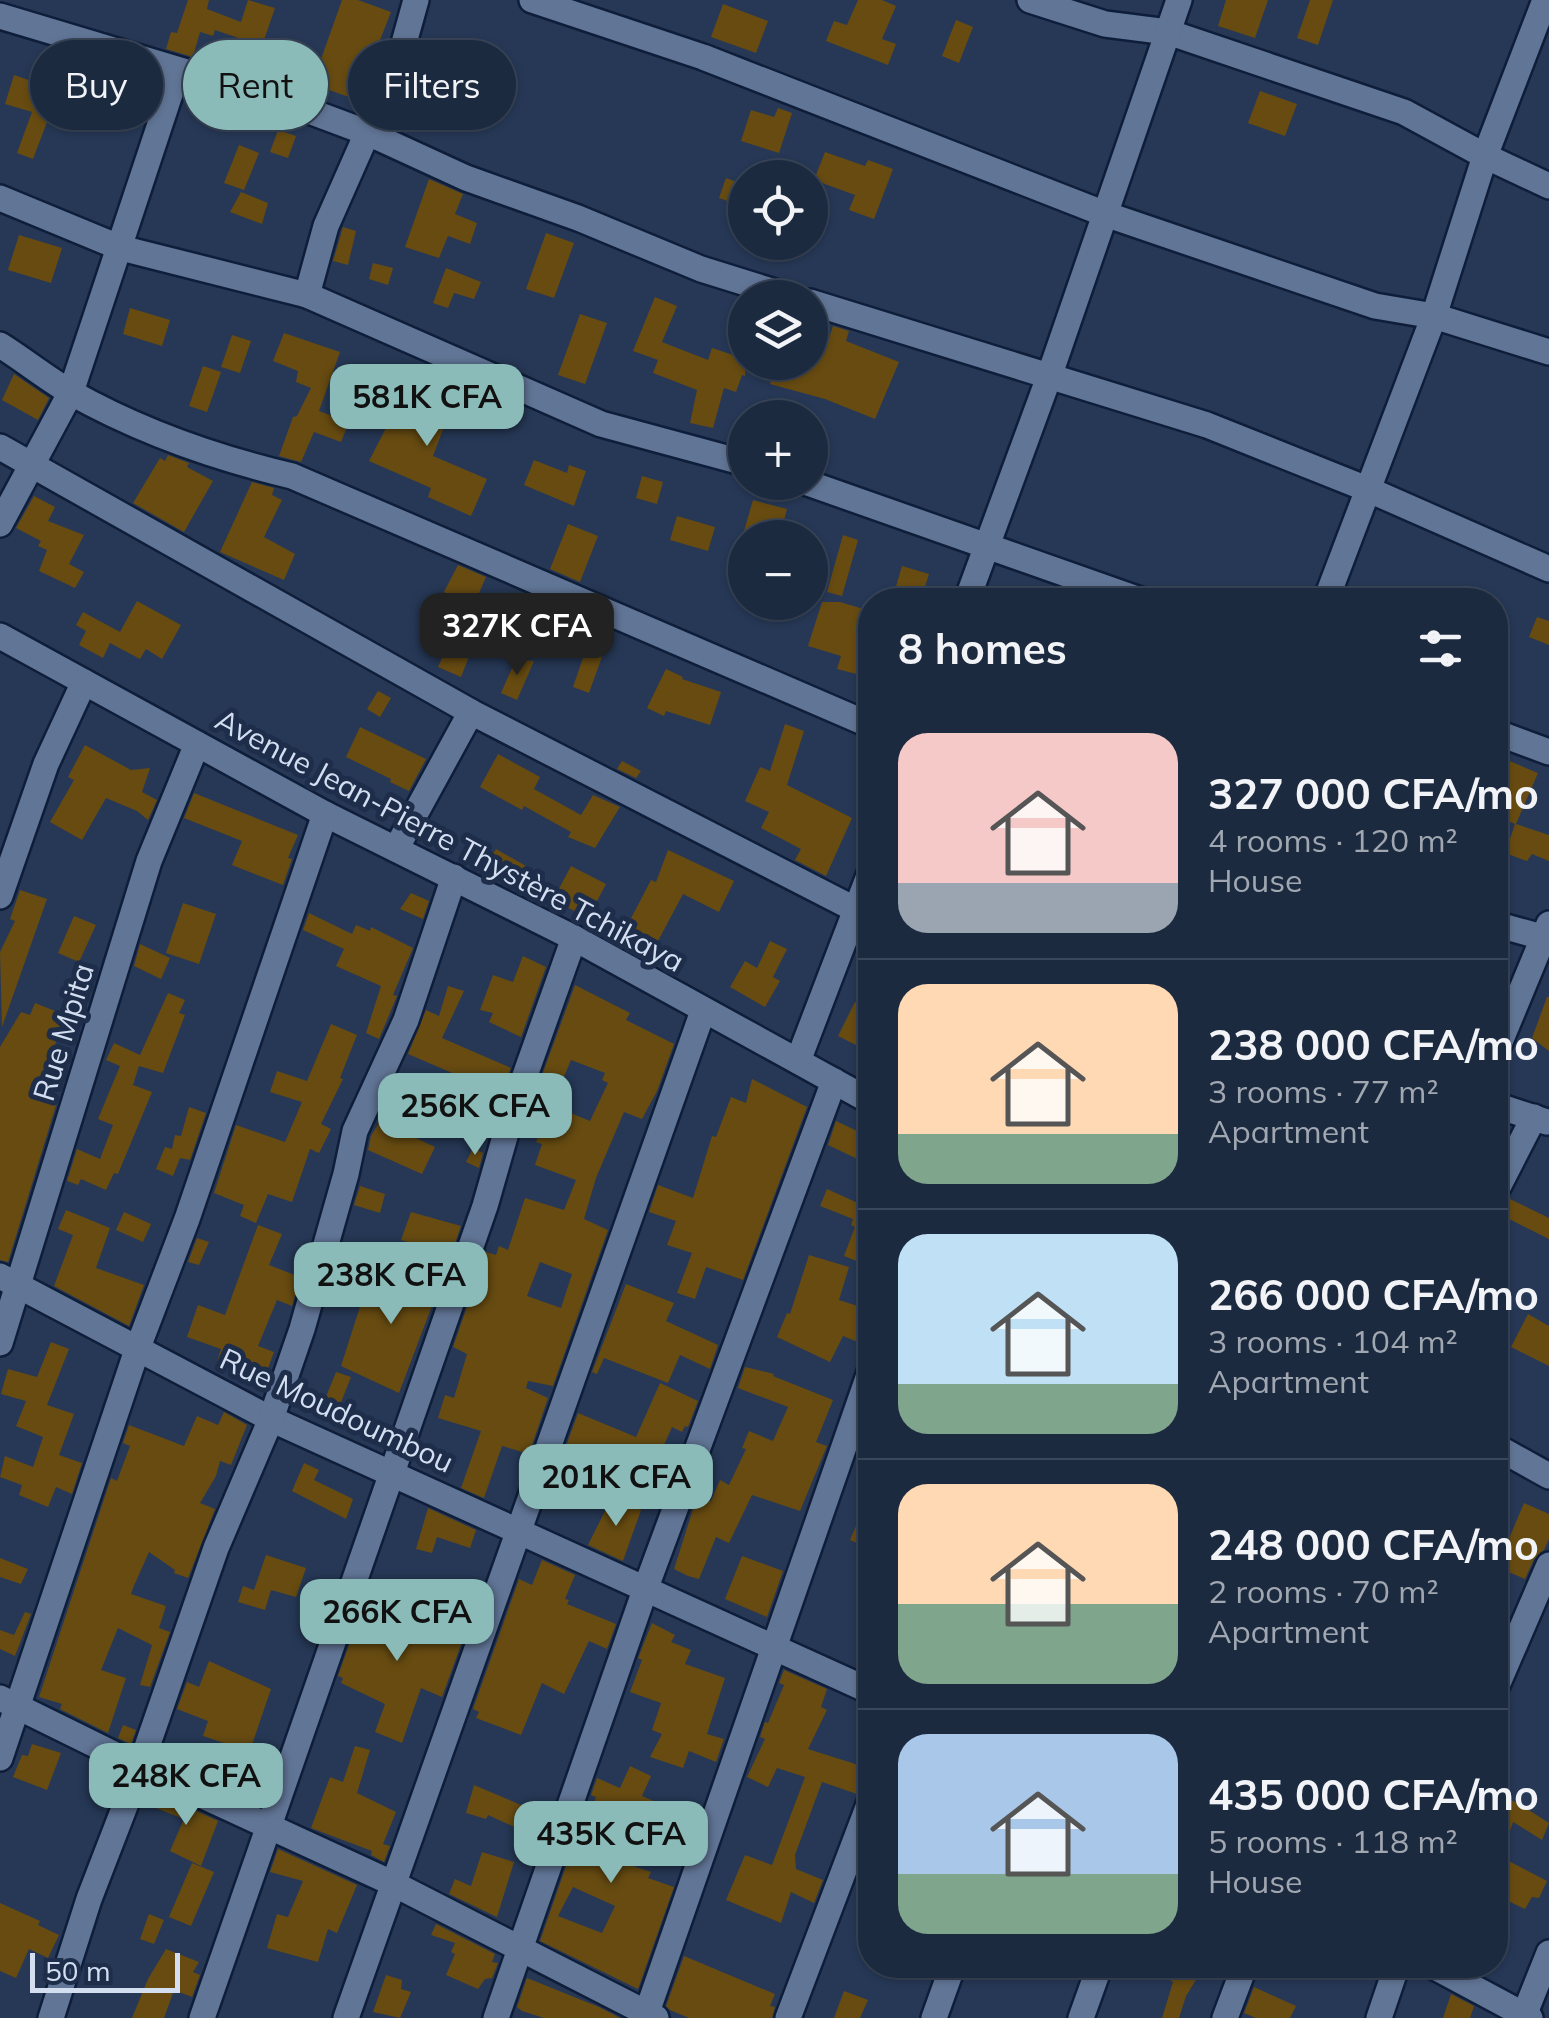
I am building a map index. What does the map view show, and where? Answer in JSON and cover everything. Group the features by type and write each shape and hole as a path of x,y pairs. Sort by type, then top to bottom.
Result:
{"street":[{"path":"308,295 326,226 399,61 416,0"},
{"path":"532,0 703,57 1105,214 1375,306 1434,316 1549,352"},
{"path":"1030,0 1105,24 1168,32 1404,112 1549,186"},
{"path":"971,588 1049,377 1179,0"},
{"path":"1330,588 1434,316 1485,156 1545,0"},
{"path":"0,16 278,99 368,132 466,178 737,280"},
{"path":"0,524 71,392 178,70"},
{"path":"0,198 121,248 308,295 601,424 728,459"},
{"path":"828,308 1207,425 1367,489 1549,569"},
{"path":"0,344 71,392 220,459 292,476 858,720"},
{"path":"0,447 472,712 858,910"},
{"path":"828,490 1107,588"},
{"name":"Avenue Jean-Pierre Thystère Tchikaya","path":"0,636 325,814 574,938 858,1094"},
{"path":"0,896 46,764 84,682"},
{"path":"396,849 472,712"},
{"path":"1508,737 1549,752"},
{"name":"Rue Mpita","path":"0,1343 10,1281 149,861 197,744"},
{"path":"0,1758 9,1701 187,1219 325,814"},
{"path":"51,2018 89,1899 216,1548 271,1419 307,1312 355,1131 406,1020 454,877"},
{"path":"798,1061 858,924"},
{"path":"1508,926 1547,934 1508,1024"},
{"path":"202,2018 485,1206 512,1112 574,938"},
{"path":"346,2018 703,1010"},
{"path":"496,2018 645,1590 834,1081"},
{"path":"1508,1109 1541,1120 1508,1172"},
{"name":"Rue Moudoumbou","path":"10,1281 271,1419 858,1685"},
{"path":"9,1701 392,1883 649,2017 858,1406"},
{"path":"1508,1452 1546,1468"},
{"path":"1508,1660 1549,1565"},
{"path":"788,2018 858,1834"},
{"path":"1455,1978 1526,2017 1549,1953"},
{"path":"934,2018 948,1978"},
{"path":"1081,2018 1095,1978"},
{"path":"1225,2018 1241,1978"},
{"path":"1379,2018 1393,1978"}],"building":[{"path":"188,0 209,0 207,9 241,22 248,0 275,8 264,40 244,40 215,30 213,36 200,32 198,40 183,40 183,54 166,49 171,32 177,33"},
{"path":"342,0 358,0 391,12 380,40 348,40 348,97 328,92 328,40"},
{"path":"858,0 882,0 896,6 882,39 896,44 888,65 826,41 834,21 847,25"},
{"path":"1226,0 1268,0 1255,38 1218,26"},
{"path":"1310,0 1333,0 1318,45 1297,38"},
{"path":"723,4 768,21 756,53 711,37"},
{"path":"956,20 973,27 959,63 942,56"},
{"path":"14,75 30,81 30,111 5,104"},
{"path":"1260,91 1297,104 1285,136 1248,123"},
{"path":"778,108 792,113 779,153 741,141 751,110 774,117"},
{"path":"30,117 30,130 44,130 33,159 17,153"},
{"path":"278,130 296,136 288,158 270,152"},
{"path":"239,145 259,153 244,190 224,183"},
{"path":"825,152 865,166 868,160 893,169 874,219 849,210 855,195 828,185 828,160 822,160"},
{"path":"726,178 728,179 728,201 719,198"},
{"path":"429,179 463,194 455,214 477,223 470,244 448,236 439,258 405,247"},
{"path":"241,192 268,203 262,224 230,212"},
{"path":"343,227 356,231 348,265 333,261"},
{"path":"546,233 574,243 554,298 526,289"},
{"path":"19,235 62,248 51,283 8,270"},
{"path":"373,263 393,268 388,285 369,279"},
{"path":"446,268 481,282 474,299 454,293 448,308 433,303"},
{"path":"655,297 677,306 662,342 708,360 712,348 728,353 728,380 740,380 736,392 724,388 713,428 690,423 697,390 653,373 658,360 633,351"},
{"path":"130,308 170,320 162,346 123,334"},
{"path":"580,314 607,323 585,384 558,375"},
{"path":"833,326 849,331 846,341 899,362 875,419 825,399 770,384 771,380 828,380"},
{"path":"284,333 340,352 319,411 349,422 341,442 314,432 301,462 279,456 293,417 311,388 296,382 298,371 273,361"},
{"path":"232,335 251,341 240,373 221,367"},
{"path":"203,366 221,372 207,412 189,406"},
{"path":"14,374 49,398 38,420 2,400"},
{"path":"444,377 461,382 433,456 487,479 471,516 428,497 431,488 369,461 387,426 384,424 395,396 428,405"},
{"path":"168,455 189,463 187,467 213,481 184,532 133,503 160,458 165,461"},
{"path":"534,460 567,473 569,465 586,471 574,506 524,485"},
{"path":"642,476 663,482 657,504 636,498"},
{"path":"252,482 274,488 272,495 282,500 264,537 295,554 284,580 220,552"},
{"path":"34,496 55,507 48,521 84,535 69,564 84,572 75,588 39,571 47,550 38,546 41,541 16,528"},
{"path":"753,500 787,509 784,520 747,520"},
{"path":"677,516 715,527 708,551 670,540"},
{"path":"568,524 598,536 580,582 550,569"},
{"path":"843,535 858,540 842,596 828,592"},
{"path":"458,565 486,577 473,607 444,592"},
{"path":"902,566 929,574 925,588 896,588"},
{"path":"137,601 181,625 162,659 146,649 140,659 110,643 103,658 79,645 86,631 76,625 83,612 120,632"},
{"path":"828,602 858,607 858,674 837,669 841,656 808,646 816,620 828,620"},
{"path":"1537,617 1549,621 1549,645 1529,637"},
{"path":"455,630 474,644 461,677 438,667"},
{"path":"587,646 604,651 589,693 573,687"},
{"path":"516,659 534,661 517,700 501,693"},
{"path":"666,669 682,679 721,692 710,725 666,711 664,716 647,708"},
{"path":"378,691 391,698 380,717 367,709"},
{"path":"785,724 804,731 787,785 852,818 826,876 795,860 801,849 761,828 769,812 745,801 760,767 770,771"},
{"path":"360,727 426,759 409,791 346,757"},
{"path":"85,745 131,770 150,768 142,792 157,800 148,820 106,798 82,840 50,822 74,780 68,777"},
{"path":"498,754 540,777 534,789 581,815 593,795 620,807 595,848 568,837 571,832 524,806 522,810 480,787"},
{"path":"1508,760 1538,773 1516,824 1549,835 1549,861 1532,854 1527,861 1508,854 1515,824 1508,821"},
{"path":"622,761 641,771 636,778 617,769"},
{"path":"194,793 298,835 283,885 232,865 242,841 184,818"},
{"path":"496,849 526,866 515,884 486,865"},
{"path":"668,850 734,881 719,912 683,894 658,941 627,926 651,880 656,882"},
{"path":"571,866 606,884 588,918 553,900"},
{"path":"20,890 47,899 2,1027 0,952 15,921 10,919"},
{"path":"411,893 429,901 423,919 400,909"},
{"path":"183,903 216,914 199,964 166,953"},
{"path":"309,913 352,934 356,925 370,931 371,927 413,948 379,1039 366,1033 381,986 336,966 344,949 303,930"},
{"path":"74,916 96,925 79,962 58,953"},
{"path":"770,941 787,949 773,977 780,981 765,1007 730,987 745,961 757,968"},
{"path":"140,944 170,958 161,979 134,966"},
{"path":"523,956 546,967 521,1037 489,1022 493,1013 480,1010 493,975 513,982"},
{"path":"575,985 630,1013 626,1020 674,1044 642,1119 624,1112 596,1178 584,1219 608,1230 553,1386 528,1381 526,1388 548,1398 529,1454 502,1446 484,1498 461,1488 481,1431 438,1418 445,1395 454,1398 467,1354 453,1347 486,1252 496,1255 499,1246 508,1250 525,1198 564,1210 576,1180 535,1165 542,1144 536,1142 551,1105 590,1121 608,1083 602,1080 605,1073 571,1060 560,1086 541,1078","holes":["540,1262 572,1274 561,1308 527,1296"]},
{"path":"448,986 464,991 442,1038 511,1068 501,1094 408,1054 426,1010 439,1016"},
{"path":"168,993 185,1000 179,1013 185,1015 163,1073 139,1066 133,1085 152,1092 118,1174 114,1173 106,1190 81,1179 78,1185 67,1181 77,1149 100,1159 113,1125 98,1119 120,1066 106,1060 114,1043 140,1055"},
{"path":"1549,997 1549,1051 1532,1038"},
{"path":"855,1002 858,1003 858,1046 838,1036"},
{"path":"35,1003 68,1016 39,1091 58,1099 8,1262 0,1260 0,1047 21,1012 30,1015"},
{"path":"331,1024 357,1035 340,1078 343,1079 321,1124 331,1129 319,1153 310,1149 292,1202 268,1194 256,1223 240,1216 244,1205 214,1193 236,1125 285,1142 302,1102 270,1092 277,1071 307,1081"},
{"path":"752,1079 807,1107 743,1280 706,1267 695,1299 677,1293 692,1253 667,1245 676,1221 649,1212 658,1185 693,1198 712,1136 716,1137 731,1097 746,1103"},
{"path":"189,1107 206,1113 190,1160 180,1158 173,1176 156,1169 165,1147 172,1149 175,1135 181,1136"},
{"path":"380,1121 435,1147 422,1174 368,1150"},
{"path":"836,1121 858,1131 858,1159 828,1145"},
{"path":"473,1148 483,1153 479,1168 466,1162"},
{"path":"360,1186 385,1194 380,1213 354,1205"},
{"path":"827,1189 858,1203 858,1262 844,1256 855,1227 851,1225 853,1219 820,1206"},
{"path":"1508,1201 1549,1218 1549,1239 1508,1218"},
{"path":"66,1210 110,1228 96,1268 144,1285 129,1326 54,1286 73,1235 58,1229"},
{"path":"124,1212 151,1224 143,1242 116,1230"},
{"path":"411,1212 461,1226 451,1255 401,1240"},
{"path":"258,1225 282,1234 269,1265 300,1277 292,1306 277,1300 258,1346 274,1352 263,1382 216,1365 221,1349 187,1337 198,1305 225,1315"},
{"path":"197,1238 209,1242 199,1265 188,1262"},
{"path":"809,1255 849,1267 839,1300 858,1306 858,1342 843,1336 830,1362 777,1337 787,1313 790,1314"},
{"path":"395,1257 441,1282 399,1393 341,1366 364,1294 381,1299"},
{"path":"626,1284 674,1303 666,1321 718,1345 710,1369 680,1355 668,1383 604,1358 597,1374 592,1372"},
{"path":"1528,1314 1549,1326 1549,1366 1511,1347"},
{"path":"51,1342 69,1349 47,1405 74,1414 59,1455 82,1463 72,1494 56,1487 48,1507 19,1495 22,1485 0,1477 5,1456 33,1467 43,1437 16,1426 26,1401 1,1394 8,1369 37,1377"},
{"path":"745,1367 774,1374 833,1400 816,1442 827,1446 800,1511 752,1495 729,1543 716,1537 699,1579 674,1569 695,1503 702,1506 705,1499 711,1501 720,1480 729,1485 746,1449 742,1448 749,1431 773,1441 788,1407 738,1388"},
{"path":"336,1372 351,1377 338,1410 323,1404"},
{"path":"660,1383 698,1401 688,1427 682,1432 672,1427 652,1472 586,1446 575,1475 558,1468 578,1413 636,1437"},
{"path":"224,1412 247,1425 231,1465 220,1461 200,1503 215,1509 188,1578 174,1573 149,1552 131,1594 166,1606 159,1628 170,1632 150,1687 140,1685 152,1645 118,1628 101,1670 126,1678 108,1733 60,1709 62,1704 39,1697 111,1478 117,1481 130,1446 123,1443 129,1425 184,1446 197,1416 218,1425"},
{"path":"304,1463 319,1470 314,1480 353,1499 346,1519 292,1491"},
{"path":"612,1497 641,1510 623,1561 588,1545"},
{"path":"1524,1503 1549,1514 1549,1539 1525,1579 1508,1572 1508,1541"},
{"path":"428,1508 476,1530 470,1548 437,1537 432,1553 416,1549"},
{"path":"858,1521 858,1544 850,1540"},
{"path":"266,1555 306,1568 296,1597 271,1590 265,1610 238,1602 243,1586 254,1590"},
{"path":"742,1556 783,1571 767,1617 725,1599"},
{"path":"0,1558 28,1569 21,1584 0,1577"},
{"path":"542,1560 575,1575 565,1599 569,1600 567,1604 616,1624 607,1649 589,1641 564,1694 542,1683 521,1735 476,1718 479,1712 473,1709 519,1579 532,1585"},
{"path":"366,1597 399,1612 396,1621 441,1641 450,1622 466,1631 442,1697 421,1688 402,1743 375,1732 385,1704 341,1683 343,1678 338,1676"},
{"path":"25,1612 31,1614 15,1656 0,1649 0,1630 14,1635"},
{"path":"652,1623 675,1635 671,1642 691,1650 685,1664 725,1678 707,1734 724,1739 716,1762 689,1751 683,1768 650,1757 662,1734 652,1730 661,1703 630,1692"},
{"path":"209,1661 271,1689 241,1777 218,1769 227,1744 203,1736 208,1721 177,1709 187,1682 199,1687"},
{"path":"784,1670 827,1689 821,1707 827,1710 808,1749 858,1765 857,1794 822,1782 795,1855 796,1869 823,1880 814,1903 791,1892 781,1923 726,1900 745,1855 772,1865 805,1777 777,1768 768,1787 747,1777 765,1739 760,1737 765,1722 768,1723 784,1685 779,1683"},
{"path":"123,1725 136,1730 131,1744 118,1738"},
{"path":"32,1744 61,1753 47,1790 13,1777 22,1755 28,1756"},
{"path":"165,1744 182,1750 176,1766 160,1758"},
{"path":"355,1746 370,1750 357,1793 396,1812 383,1844 390,1846 384,1862 371,1855 372,1851 311,1828 330,1777 343,1782"},
{"path":"630,1766 651,1776 642,1796 666,1806 658,1832 640,1826 627,1864 651,1872 648,1878 674,1887 638,1989 540,1941 573,1846 578,1848 596,1797 591,1795 597,1778 620,1788","holes":["573,1887 615,1906 602,1933 558,1916"]},
{"path":"474,1785 528,1808 519,1829 488,1815 486,1819 466,1813"},
{"path":"149,1789 218,1821 201,1866 170,1851 184,1819 143,1803"},
{"path":"1508,1799 1549,1823 1542,1840 1513,1822 1508,1837"},
{"path":"525,1844 538,1848 532,1864 520,1861"},
{"path":"278,1849 357,1885 337,1933 328,1929 318,1962 267,1948 277,1914 288,1917 303,1881 270,1872"},
{"path":"482,1852 514,1862 497,1917 449,1894 455,1879 471,1886"},
{"path":"1508,1861 1547,1881 1539,1898 1532,1897 1525,1909 1508,1901"},
{"path":"192,1863 214,1872 191,1926 169,1917"},
{"path":"0,1903 40,1921 38,1925 59,1935 48,1958 29,1949 16,1978 0,1971"},
{"path":"149,1914 164,1920 154,1944 140,1939"},
{"path":"436,1924 495,1954 492,1962 498,1963 492,1978 485,1979 478,1989 446,1975 455,1943 431,1935"},
{"path":"166,1949 199,1962 193,1972 200,1975 192,1997 174,1990 164,2018 132,2018 148,1979"},
{"path":"684,1956 775,1994 770,2006 775,2007 772,2018 689,2018 670,2010 666,2006"},
{"path":"386,1975 402,1980 401,1989 411,1992 400,2018 373,2012"},
{"path":"527,1978 620,2018 544,2018 522,2011 517,2007"},
{"path":"1197,1978 1179,2018 1162,2018 1173,1982 1170,1980"},
{"path":"1254,1987 1296,2006 1290,2018 1256,2018 1244,2013"},
{"path":"844,1991 868,2000 860,2018 834,2018"},
{"path":"1451,1994 1474,2006 1470,2018 1443,2018"}]}
